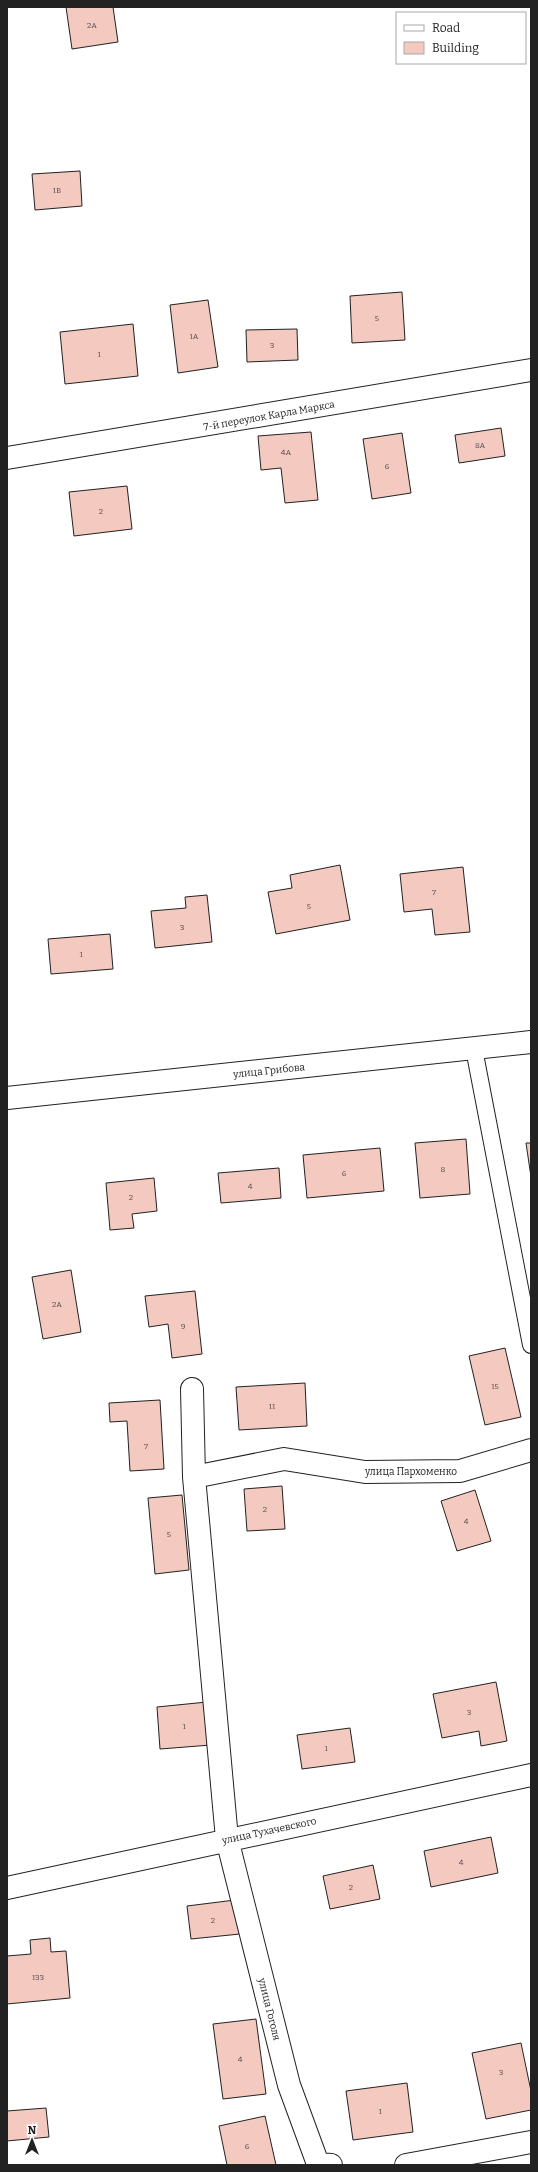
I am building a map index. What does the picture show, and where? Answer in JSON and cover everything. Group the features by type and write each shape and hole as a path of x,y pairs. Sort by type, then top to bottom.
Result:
{"street":[{"name":"7-й переулок Карла Маркса","path":"7,458 531,370"},
{"name":"улица Грибова","path":"7,1098 531,1042"},
{"path":"192,1389 194,1477 228,1839"},
{"name":"улица Пархоменко","path":"194,1477 284,1459 365,1472 460,1471 531,1450"},
{"name":"улица Тухачевского","path":"7,1888 228,1839 531,1775"},
{"name":"улица Гоголя","path":"228,1839 289,2085 318,2164 331,2165"},
{"path":"406,2165 531,2142"}],"lane":[{"path":"474,1049 531,1345"}],"building":[{"path":"66,7 113,7 118,42 72,49"},
{"path":"80,171 82,206 35,210 32,174"},
{"path":"402,292 405,340 352,343 350,296"},
{"path":"208,300 218,367 178,373 170,305"},
{"path":"133,324 138,376 65,384 60,332"},
{"path":"297,329 298,360 247,362 246,330"},
{"path":"501,428 505,456 459,463 455,435"},
{"path":"311,432 318,500 285,503 281,468 261,470 258,436"},
{"path":"402,433 411,493 372,499 363,439"},
{"path":"127,486 132,529 74,536 69,492"},
{"path":"340,865 350,920 276,934 268,892 292,888 290,875"},
{"path":"463,867 470,932 435,935 432,909 404,912 400,874"},
{"path":"207,895 212,942 155,948 151,911 186,908 185,897"},
{"path":"110,934 113,969 51,974 48,939"},
{"path":"466,1139 470,1194 420,1198 415,1143"},
{"path":"526,1143 531,1143 531,1177"},
{"path":"380,1148 384,1191 307,1198 303,1155"},
{"path":"279,1168 281,1198 221,1203 218,1173"},
{"path":"154,1178 157,1211 132,1214 134,1228 110,1230 106,1183"},
{"path":"71,1270 81,1332 43,1339 32,1277"},
{"path":"195,1291 202,1354 172,1358 168,1324 149,1327 145,1296"},
{"path":"505,1348 521,1417 485,1425 469,1356"},
{"path":"305,1383 307,1426 239,1430 236,1387"},
{"path":"160,1400 164,1469 130,1471 127,1421 110,1422 109,1403"},
{"path":"282,1486 285,1529 247,1531 244,1489"},
{"path":"475,1490 491,1541 457,1551 441,1501"},
{"path":"182,1495 189,1570 155,1574 148,1498"},
{"path":"496,1682 507,1741 481,1746 479,1731 442,1738 433,1694"},
{"path":"207,1702 211,1745 160,1749 157,1707"},
{"path":"350,1728 355,1762 302,1769 297,1735"},
{"path":"491,1837 498,1873 431,1887 424,1851"},
{"path":"373,1865 380,1899 330,1909 323,1876"},
{"path":"235,1900 240,1934 191,1939 187,1906"},
{"path":"50,1938 51,1952 66,1951 70,1998 7,2004 7,1956 31,1954 30,1940"},
{"path":"256,2019 266,2094 223,2099 213,2024"},
{"path":"521,2043 531,2091 531,2110 486,2119 472,2053"},
{"path":"407,2083 413,2132 353,2140 346,2091"},
{"path":"46,2108 49,2137 7,2141 7,2111"},
{"path":"265,2116 276,2165 227,2165 219,2126"}]}
